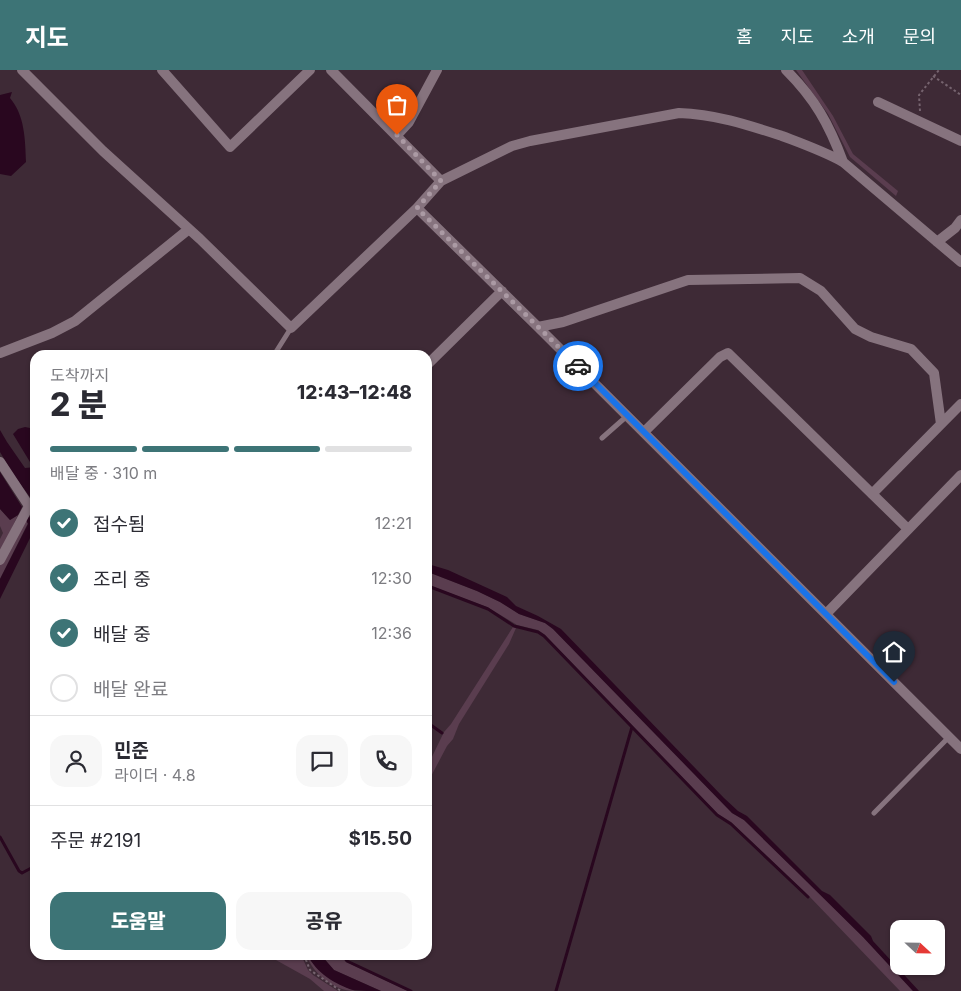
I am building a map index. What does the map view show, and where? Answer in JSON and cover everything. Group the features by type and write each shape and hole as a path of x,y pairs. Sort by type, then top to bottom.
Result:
{"street":[{"path":"22,70 103,151 189,229 291,328 417,208 441,181 512,146 679,113 698,113 746,124 815,148 843,162 961,262"},
{"path":"162,70 230,146 310,70"},
{"path":"330,70 441,181"},
{"path":"397,135 409,122 437,70"},
{"path":"786,70 799,83 831,129 843,162"},
{"path":"878,102 961,142"},
{"path":"417,208 538,326 961,749"},
{"path":"936,242 955,228 961,220"},
{"path":"0,353 52,333 74,321 189,229"},
{"path":"538,326 563,322 688,280 800,278 821,291 855,329 870,337 911,349 934,372 941,424"},
{"path":"432,360 502,291"},
{"path":"644,432 720,357 728,352 908,529"},
{"path":"872,494 961,404"},
{"path":"0,462 29,506 0,560"},
{"path":"826,614 961,475"}],"lane":[{"path":"277,350 291,328"},
{"path":"602,438 627,415"},
{"path":"874,813 949,737"}],"path":[{"path":"920,122 919,95 939,70"},
{"path":"933,76 961,95"},
{"path":"306,960 310,970 341,991"}],"shaded area":[{"path":"796,70 802,70 833,116 853,154 898,191 896,196 850,157 828,114"},
{"path":"12,92 10,98 19,112 23,128 26,162 11,176 0,174 0,95"},
{"path":"30,428 30,462 13,434 18,429"},
{"path":"0,430 25,468 30,468 30,497 13,474 0,452"},
{"path":"0,472 22,507 18,515 10,520 0,509"},
{"path":"0,509 10,520 18,515 0,553 0,539 3,533 0,526"},
{"path":"27,513 30,518 30,538 0,599 0,579 28,524 25,518"},
{"path":"25,518 28,523 0,579 0,564"},
{"path":"432,565 448,570 507,597 516,606 561,629 724,798 738,811 747,816 822,891 830,895 871,936 873,941 890,959 890,966 863,937 744,820 732,813 553,629 545,623 519,614 500,602 432,574"},
{"path":"432,574 477,591 519,614 545,623 553,629 732,813 744,820 863,937 890,966 890,975 898,975 913,991 900,991 809,896 731,822 718,814 545,635 538,630 517,625 487,607 432,586"},
{"path":"513,627 516,628 509,644 459,724 453,739 447,746 432,774 432,757 444,732"},
{"path":"276,960 303,960 313,975 338,991 324,991 310,979"},
{"path":"309,960 328,977 355,991 332,985 319,975"},
{"path":"325,960 344,960 408,991 381,991 334,970"},
{"path":"325,960 334,970 381,991 353,990 340,985 327,977 311,961"},
{"path":"898,975 904,975 919,991 913,991"}],"waterway":[{"path":"432,588 488,609 514,626 538,632 544,636 717,815 731,824 808,897"},
{"path":"432,726 442,733"},
{"path":"556,991 632,727"},
{"path":"0,837 19,871 22,873 30,869"},
{"path":"346,960 411,991"}],"way so far":[{"path":"397,135 441,181 417,208 578,366"}],"route":[{"path":"578,366 894,682"}]}
